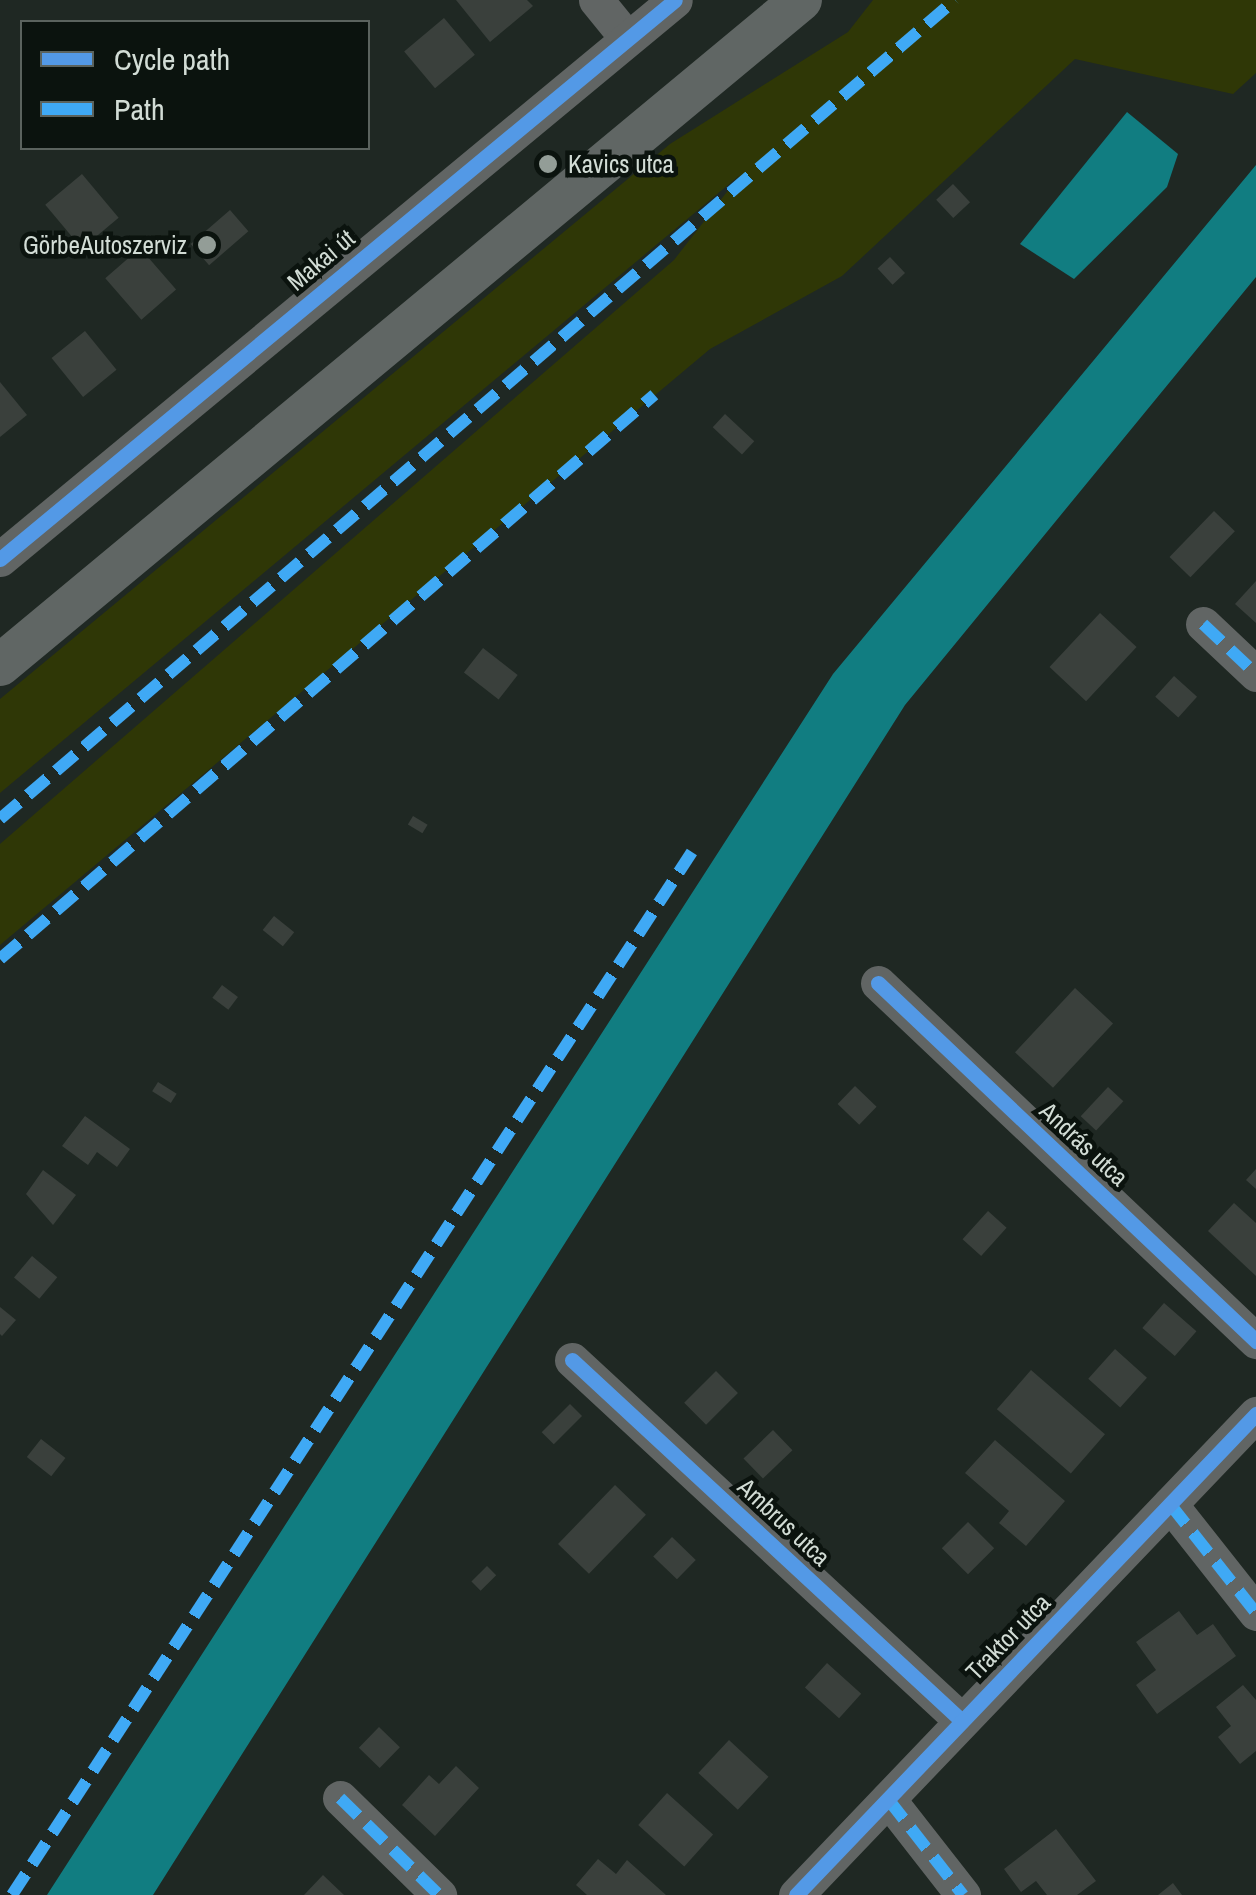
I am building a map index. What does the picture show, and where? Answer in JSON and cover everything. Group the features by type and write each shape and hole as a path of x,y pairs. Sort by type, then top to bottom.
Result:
{"main road":[{"path":"0,665 777,7"}],"street":[{"path":"596,0 626,38"},
{"name":"Makai út","path":"0,559 675,0"},
{"path":"1203,624 1256,674"},
{"name":"András utca","path":"878,982 1256,1341"},
{"name":"Ambrus utca","path":"572,1360 962,1721"},
{"name":"Traktor utca","path":"796,1895 1256,1414"},
{"path":"1170,1504 1256,1614"},
{"path":"340,1798 439,1895"},
{"path":"888,1798 963,1895"}],"green space":[{"path":"873,0 1256,0 1256,73 1233,94 1075,59 842,276 710,349 0,945 0,844 674,260 740,175 0,793 0,699 670,144 848,32"}],"water":[{"path":"1127,112 1178,154 1167,187 1074,279 1020,244"},
{"path":"1256,165 1256,277 905,705 153,1895 47,1895 833,674"}],"building":[{"path":"456,0 527,0 533,6 490,42"},
{"path":"444,18 475,55 435,88 404,51"},
{"path":"82,174 119,218 82,249 45,205"},
{"path":"953,184 970,202 953,218 936,200"},
{"path":"230,210 248,231 209,265 191,244"},
{"path":"140,248 176,290 141,320 105,278"},
{"path":"890,257 905,273 893,285 878,269"},
{"path":"85,331 116,370 83,397 52,358"},
{"path":"0,382 27,415 0,437"},
{"path":"725,414 754,441 742,454 713,427"},
{"path":"1214,511 1235,531 1190,577 1170,557"},
{"path":"1256,581 1256,623 1235,604"},
{"path":"1100,613 1137,647 1086,701 1050,667"},
{"path":"483,648 518,675 499,700 464,672"},
{"path":"1174,676 1197,697 1178,718 1155,697"},
{"path":"413,816 428,825 422,833 408,825"},
{"path":"274,916 294,932 283,946 263,930"},
{"path":"222,985 238,997 228,1010 212,998"},
{"path":"1075,988 1113,1023 1053,1088 1015,1052"},
{"path":"158,1082 177,1094 171,1103 152,1091"},
{"path":"855,1086 877,1107 859,1125 838,1104"},
{"path":"1108,1087 1123,1101 1096,1131 1081,1116"},
{"path":"85,1116 130,1149 117,1167 97,1152 88,1165 62,1146"},
{"path":"1256,1169 1256,1189 1246,1180"},
{"path":"43,1170 76,1195 53,1225 26,1194"},
{"path":"1234,1203 1256,1223 1256,1276 1208,1231"},
{"path":"988,1211 1007,1228 981,1256 963,1239"},
{"path":"32,1256 57,1277 39,1299 14,1277"},
{"path":"1164,1303 1196,1331 1175,1356 1142,1328"},
{"path":"0,1307 16,1320 2,1336 0,1334"},
{"path":"1115,1349 1147,1378 1120,1407 1088,1379"},
{"path":"1031,1370 1105,1434 1071,1474 997,1409"},
{"path":"716,1371 738,1393 706,1425 684,1403"},
{"path":"570,1404 582,1416 554,1444 542,1432"},
{"path":"773,1430 792,1450 763,1479 744,1458"},
{"path":"41,1439 65,1458 51,1476 27,1457"},
{"path":"995,1440 1065,1501 1026,1546 999,1523 1009,1511 965,1473"},
{"path":"615,1485 646,1515 589,1574 558,1544"},
{"path":"968,1522 994,1548 968,1574 942,1548"},
{"path":"672,1537 696,1560 677,1579 653,1556"},
{"path":"487,1566 496,1575 481,1591 471,1582"},
{"path":"1179,1611 1197,1635 1213,1624 1236,1656 1157,1714 1136,1685 1156,1670 1136,1642"},
{"path":"827,1663 861,1694 839,1718 805,1688"},
{"path":"1243,1685 1256,1700 1256,1751 1240,1764 1218,1737 1231,1726 1216,1707"},
{"path":"379,1727 400,1747 380,1768 359,1748"},
{"path":"729,1740 768,1777 738,1810 698,1773"},
{"path":"456,1766 479,1788 435,1836 402,1805 429,1775 439,1784"},
{"path":"667,1793 713,1834 684,1866 638,1825"},
{"path":"1056,1829 1096,1881 1077,1895 1047,1895 1036,1881 1021,1892 1004,1869"},
{"path":"598,1859 616,1874 627,1860 666,1895 587,1895 576,1885"},
{"path":"323,1875 344,1895 304,1895"},
{"path":"1173,1883 1182,1895 1158,1895"}],"marked path":[{"path":"0,819 955,0"},
{"path":"0,959 654,395"},
{"path":"1203,624 1256,674"},
{"path":"12,1895 692,852"},
{"path":"1170,1504 1256,1613"},
{"path":"340,1798 439,1895"},
{"path":"888,1799 963,1895"}],"cycle path":[{"path":"0,559 675,0"},
{"path":"878,983 1256,1341"},
{"path":"572,1360 962,1721"},
{"path":"796,1895 1256,1414"}],"place":[{"name":"Kavics utca","path":"548,164"},
{"name":"GörbeAutoszerviz","path":"207,245"}]}
